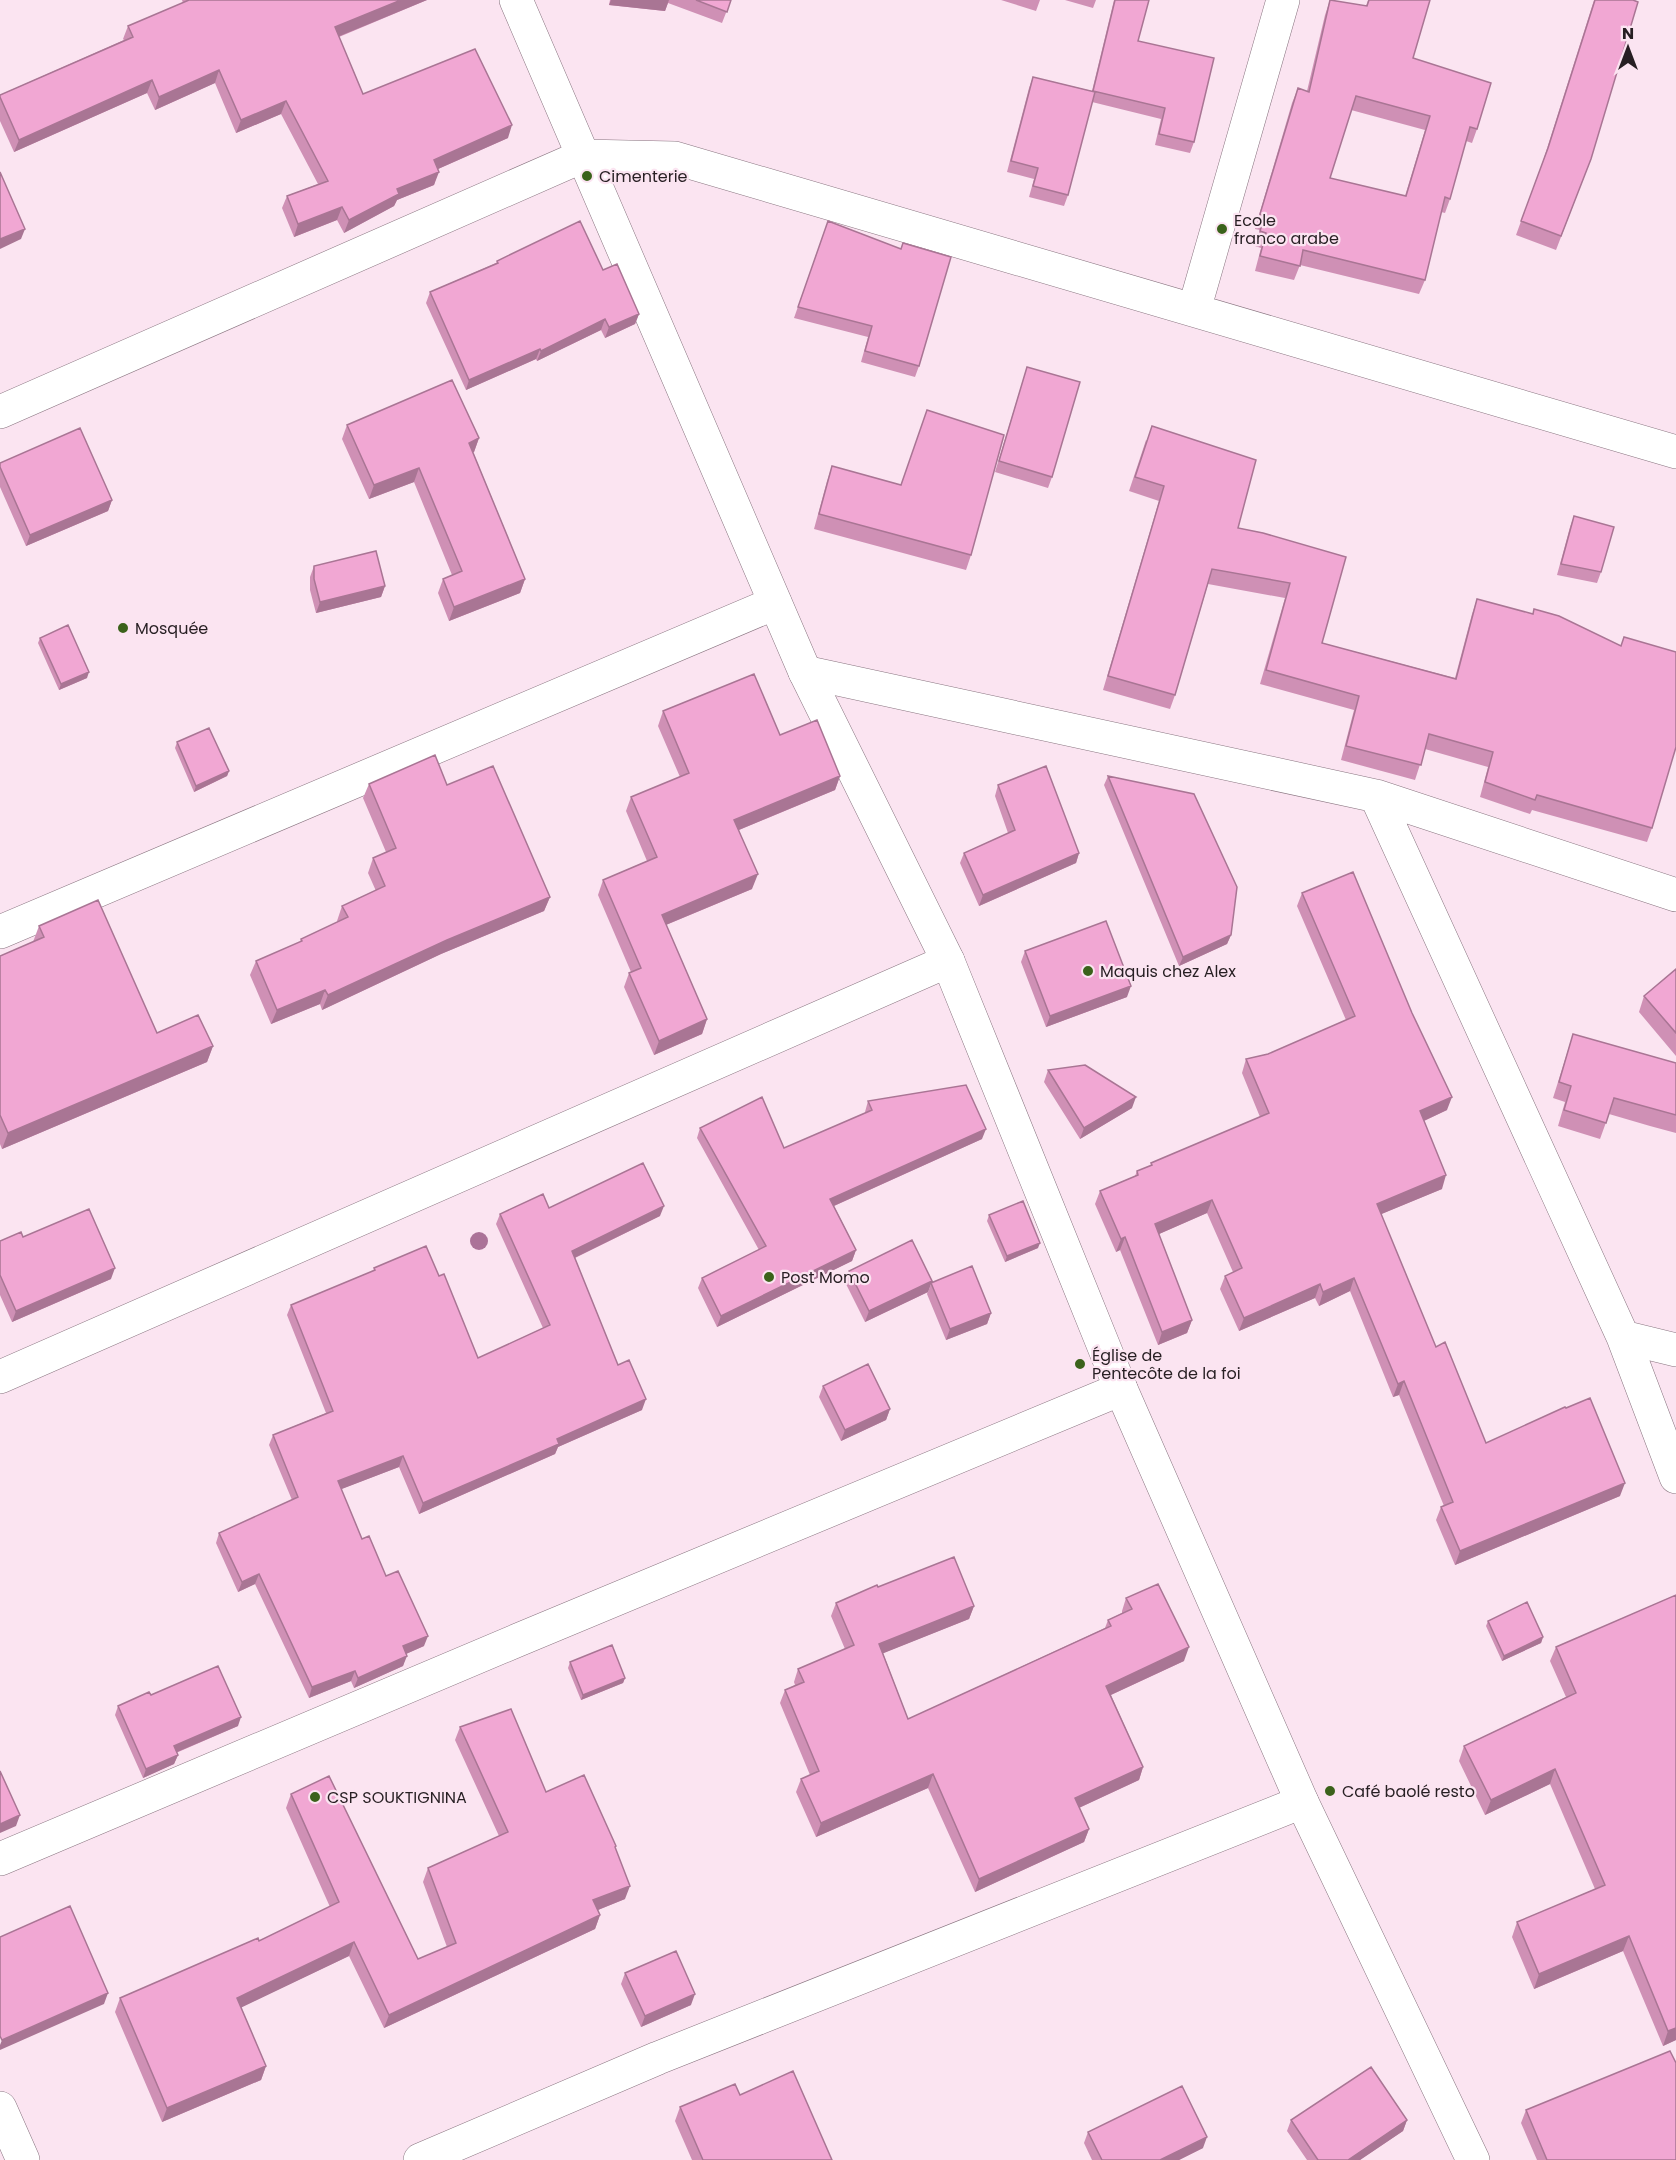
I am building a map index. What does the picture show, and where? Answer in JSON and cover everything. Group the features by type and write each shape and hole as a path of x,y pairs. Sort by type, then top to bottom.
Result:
{"street":[{"path":"516,0 805,672 948,961 1121,1389 1302,1802 1473,2160"},
{"path":"1194,310 1283,0"},
{"path":"0,412 583,156 675,158 1676,452"},
{"path":"0,932 775,603"},
{"path":"805,672 1376,795 1676,896"},
{"path":"1376,795 1623,1336 1676,1477"},
{"path":"0,1377 948,961"},
{"path":"1623,1336 1676,1350"},
{"path":"0,1859 1121,1389"},
{"path":"420,2160 658,2058 1302,1802"},
{"path":"0,2108 23,2160"}],"building":[{"path":"189,0 401,0 335,27 363,94 475,49 512,125 434,160 439,172 397,189 399,194 349,220 342,207 298,224 287,196 328,181 286,101 241,120 219,70 159,97 152,80 19,140 0,95 133,37 128,26"},
{"path":"696,0 731,0 727,12"},
{"path":"1115,0 1149,0 1138,41 1214,58 1194,142 1159,134 1165,108 1093,91"},
{"path":"1330,0 1367,6 1369,0 1430,0 1413,58 1491,83 1477,129 1470,127 1450,199 1445,197 1425,280 1303,250 1300,266 1260,256 1266,233 1260,231 1265,216 1260,214 1298,88 1309,92","holes":["1356,96 1430,116 1406,196 1330,178"]},
{"path":"1595,0 1638,2 1591,159 1561,236 1521,221 1548,148"},
{"path":"1033,77 1095,92 1068,195 1033,186 1038,168 1011,161"},
{"path":"0,172 25,229 0,239"},
{"path":"580,221 603,270 617,264 639,314 609,327 605,319 541,351 540,349 469,380 430,292 498,263 497,261"},
{"path":"828,221 901,249 903,243 951,257 919,366 865,351 872,326 798,307"},
{"path":"1027,367 1080,382 1052,477 999,461"},
{"path":"452,380 479,438 469,443 525,579 454,607 443,579 462,571 419,468 374,485 347,425"},
{"path":"927,410 1004,435 971,555 819,514 832,466 901,485"},
{"path":"1152,426 1256,460 1238,528 1346,557 1322,643 1456,679 1477,599 1533,614 1534,609 1559,616 1621,646 1624,637 1676,652 1676,747 1652,828 1537,795 1535,800 1485,782 1493,752 1429,734 1421,765 1346,746 1359,696 1266,670 1290,583 1212,569 1175,695 1108,676 1164,486 1135,477"},
{"path":"80,428 112,500 30,535 0,463"},
{"path":"1574,516 1614,527 1601,572 1561,564"},
{"path":"376,551 385,586 320,602 314,579 314,566"},
{"path":"68,625 89,672 61,684 40,638"},
{"path":"754,674 780,735 817,720 840,776 734,820 758,874 662,915 707,1019 659,1041 629,973 641,968 603,880 657,857 631,797 689,773 663,711"},
{"path":"209,728 229,771 196,786 177,742"},
{"path":"435,755 447,785 493,766 550,897 447,940 328,995 325,990 277,1010 256,961 302,941 301,939 348,917 342,906 385,886 373,858 396,848 369,784"},
{"path":"1046,766 1079,853 983,895 964,853 1015,830 998,785"},
{"path":"1108,776 1194,794 1237,887 1231,935 1183,957"},
{"path":"1353,872 1412,1013 1452,1097 1420,1111 1446,1175 1377,1204 1436,1347 1445,1342 1486,1443 1590,1398 1625,1483 1460,1551 1441,1507 1453,1502 1404,1381 1398,1384 1354,1278 1323,1292 1320,1284 1244,1318 1225,1276 1242,1268 1212,1200 1155,1224 1192,1320 1162,1332 1125,1237 1121,1239 1100,1191 1138,1175 1137,1171 1152,1165 1151,1163 1269,1113 1246,1059 1268,1054 1355,1016 1302,893"},
{"path":"98,900 157,1033 198,1015 213,1046 8,1133 0,1115 0,956 44,937 39,926"},
{"path":"1106,921 1131,986 1050,1016 1025,951"},
{"path":"1676,969 1676,1033 1644,996"},
{"path":"1573,1034 1676,1063 1676,1115 1614,1098 1606,1123 1564,1110 1571,1086 1559,1082"},
{"path":"1085,1065 1136,1097 1084,1128 1048,1070"},
{"path":"966,1085 986,1129 830,1199 856,1250 721,1316 702,1278 766,1246 700,1128 762,1097 784,1148 872,1110 868,1101"},
{"path":"643,1163 664,1206 572,1251 618,1365 629,1360 646,1399 557,1439 559,1444 423,1503 403,1456 338,1481 362,1539 369,1536 386,1576 398,1571 428,1636 403,1646 407,1656 358,1678 355,1671 312,1687 259,1574 242,1582 219,1533 298,1497 273,1435 333,1411 291,1305 426,1246 439,1276 444,1274 478,1358 550,1325 500,1214 543,1194 549,1208"},
{"path":"1023,1201 1040,1243 1007,1256 989,1215"},
{"path":"89,1209 115,1268 16,1311 0,1275 0,1241 21,1232 23,1237"},
{"path":"912,1240 932,1281 869,1311 849,1271"},
{"path":"972,1266 991,1313 950,1329 931,1283"},
{"path":"868,1364 890,1409 845,1430 823,1386"},
{"path":"954,1557 974,1606 879,1644 908,1719 1111,1626 1108,1620 1132,1609 1126,1598 1158,1584 1189,1647 1106,1686 1143,1767 1075,1798 1089,1829 979,1879 933,1774 821,1823 801,1779 819,1771 785,1690 804,1682 798,1669 854,1645 836,1603 877,1585 878,1587"},
{"path":"1676,1595 1676,2028 1668,2031 1629,1936 1539,1974 1517,1922 1605,1885 1555,1769 1491,1800 1464,1746 1576,1693 1556,1647"},
{"path":"1527,1602 1543,1637 1504,1656 1488,1621"},
{"path":"612,1645 625,1678 583,1695 570,1662"},
{"path":"218,1666 241,1717 174,1746 178,1755 146,1769 118,1706 149,1692 151,1695"},
{"path":"511,1709 546,1792 584,1775 616,1846 630,1886 593,1900 600,1915 389,2015 354,1942 237,1998 266,2066 167,2108 120,1998 258,1938 259,1941 339,1902 291,1794 329,1776 418,1959 456,1943 428,1868 508,1832 460,1727"},
{"path":"0,1771 20,1815 0,1824"},
{"path":"70,1906 108,1993 2,2040 0,2036 0,1937"},
{"path":"676,1951 695,1994 645,2016 625,1973"},
{"path":"1670,2051 1676,2063 1676,2160 1547,2160 1526,2110"},
{"path":"1371,2067 1407,2120 1348,2160 1318,2160 1291,2120"},
{"path":"793,2071 832,2160 703,2160 680,2107 735,2084 740,2095"},
{"path":"1182,2086 1207,2137 1160,2160 1102,2160 1088,2132"}],"place":[{"name":"Cimenterie","path":"587,176"},
{"name":"Ecole franco arabe","path":"1222,229"},
{"name":"Mosquée","path":"123,628"},
{"name":"Maquis chez Alex","path":"1088,971"},
{"name":"Post Momo","path":"769,1277"},
{"name":"Église de Pentecôte de la foi","path":"1080,1364"},
{"name":"Café baolé resto","path":"1330,1791"},
{"name":"CSP SOUKTIGNINA","path":"315,1797"}]}
